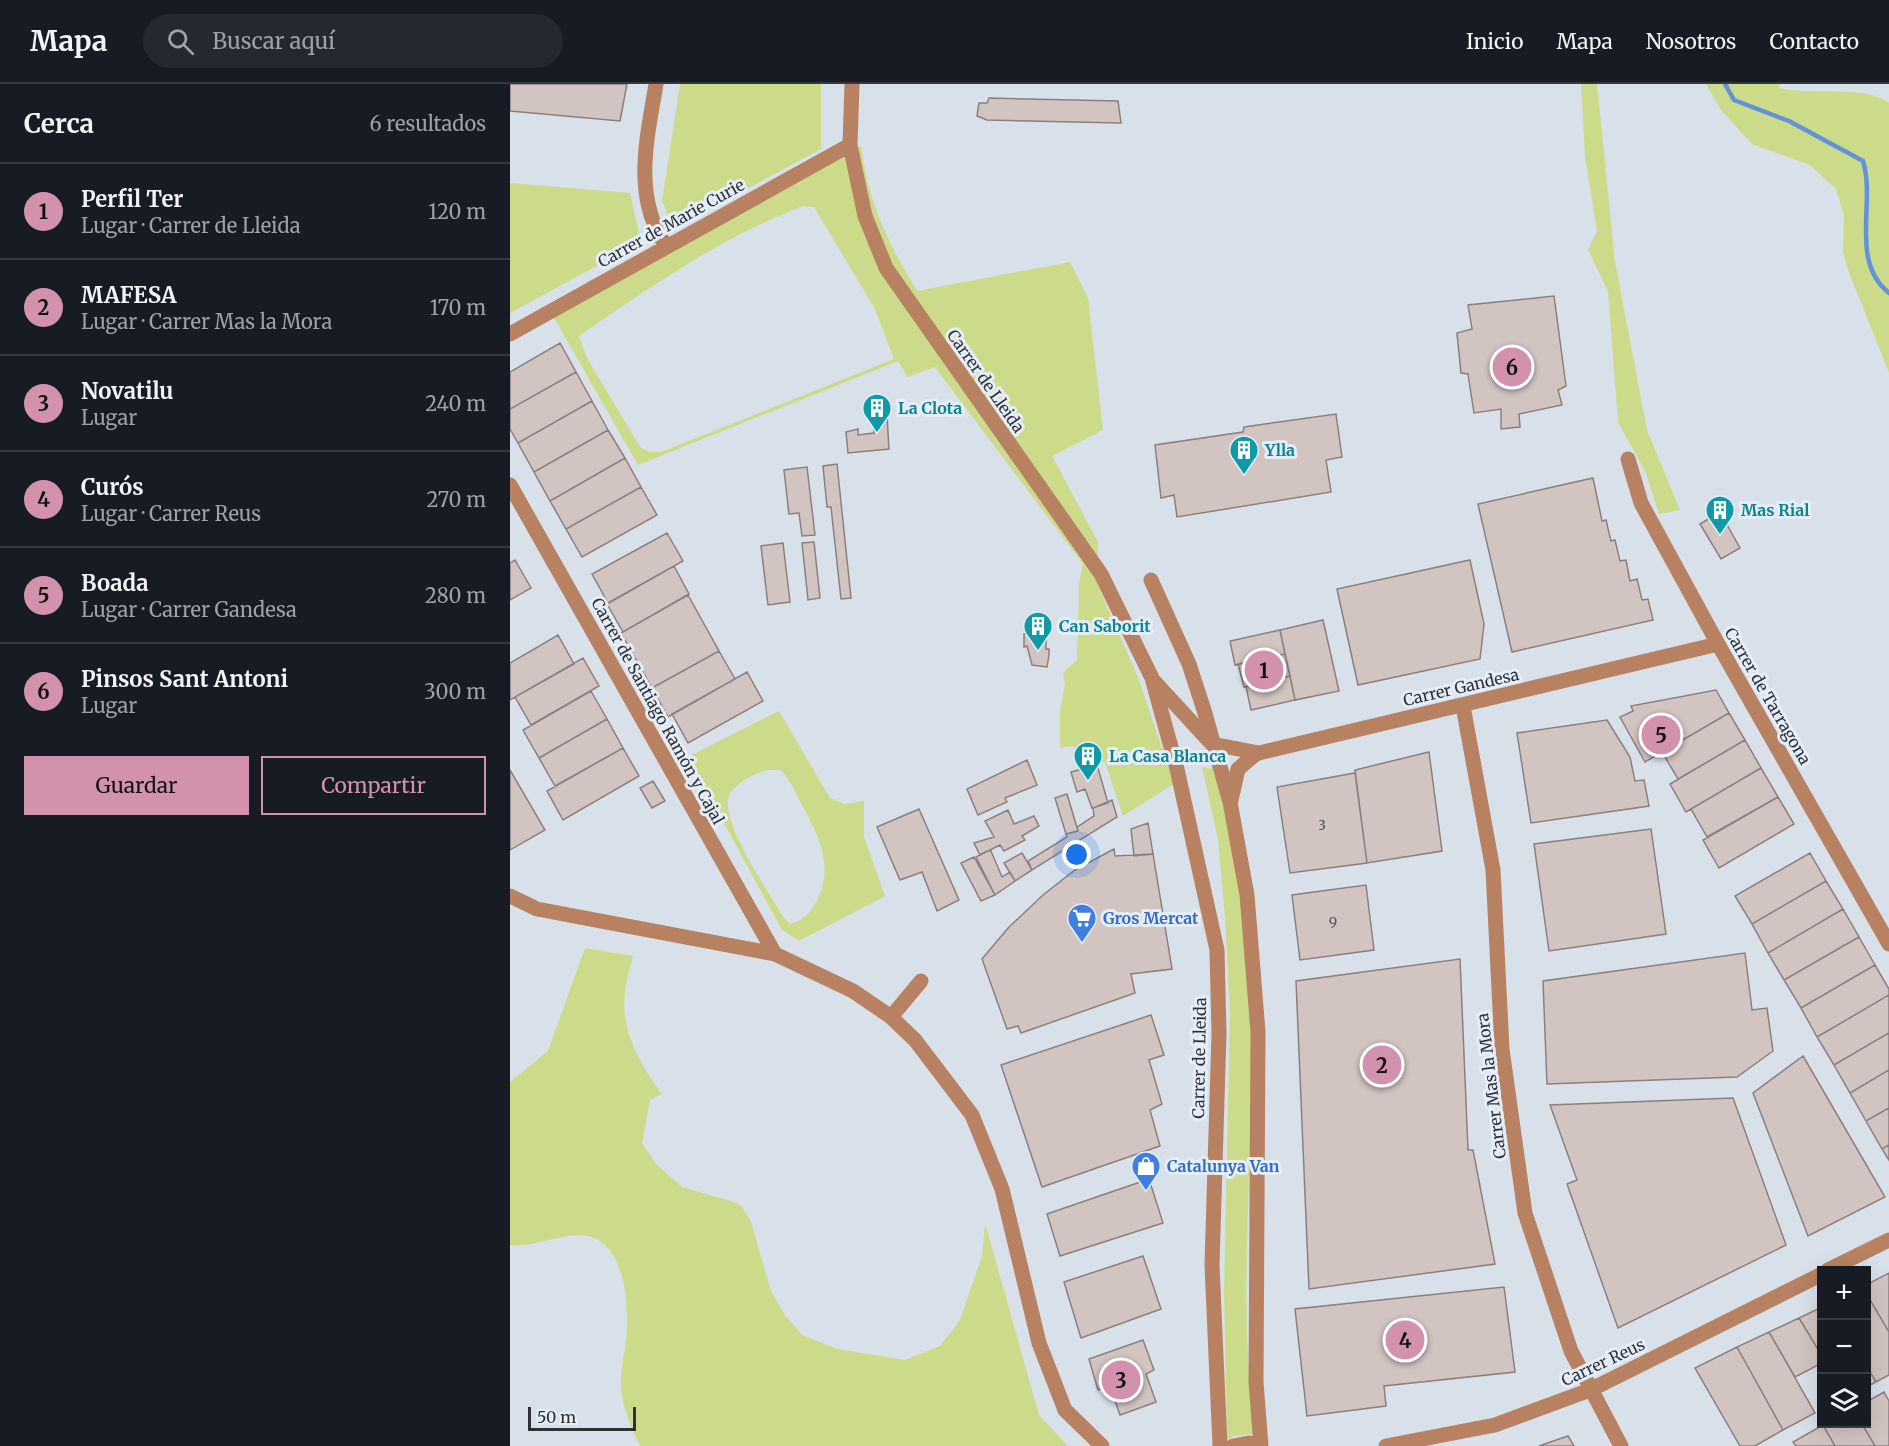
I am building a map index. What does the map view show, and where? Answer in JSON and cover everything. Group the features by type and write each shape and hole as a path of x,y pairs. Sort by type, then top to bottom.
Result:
{"street":[{"path":"656,84 644,179 649,215 666,246"},
{"name":"Carrer de Lleida","path":"852,84 850,145 865,216 886,268 1101,574 1152,678 1177,769 1216,951 1219,1033 1212,1265 1220,1446"},
{"name":"Carrer de Marie Curie","path":"510,334 850,145"},
{"name":"Carrer de Tarragona","path":"1628,459 1641,503 1718,644 1889,945"},
{"name":"Carrer de Santiago Ramón y Cajal","path":"510,485 775,954"},
{"name":"Carrer de Lleida","path":"1151,580 1189,664 1230,802 1247,895 1258,1032 1256,1382 1260,1446"},
{"name":"Carrer Gandesa","path":"1212,744 1257,753 1718,644"},
{"name":"Carrer de Lleida","path":"1152,678 1212,744"},
{"name":"Carrer Mas la Mora","path":"1463,706 1493,870 1502,1052 1525,1213 1571,1351 1621,1446"},
{"path":"1230,802 1238,769 1257,753"},
{"path":"510,896 547,911 775,954 853,991 891,1017 915,1040 972,1115 1002,1189 1039,1343 1065,1410 1102,1446"},
{"path":"891,1017 921,981"},
{"path":"1836,1266 1889,1240"},
{"name":"Carrer Reus","path":"1386,1446 1495,1425 1590,1390 1817,1276"},
{"path":"1233,1446 1249,1443 1260,1446"}],"green space":[{"path":"680,84 821,84 821,149 680,225 671,223 662,201"},
{"path":"1581,84 1597,84 1615,262 1647,430 1680,510 1659,514 1646,473 1618,422 1608,291 1588,250 1597,231 1585,157"},
{"path":"1706,84 1780,84 1779,88 1792,90 1866,94 1889,103 1889,373 1843,253 1844,215 1836,189 1810,165 1752,144 1721,110"},
{"path":"861,146 874,204 888,239 917,291 1070,262 1088,298 1103,430 1052,456 1098,542 1097,584 1138,677 1174,784 1123,816 1105,762 1081,767 1074,746 1060,748 1060,710 1065,684 1063,673 1077,660 1079,583 1083,564 935,367 908,377 898,361 638,465 553,316","holes":["803,206 814,207 875,309 894,359 661,452 650,452 640,447 587,358 579,336 687,264 744,232"]},
{"path":"510,183 630,193 641,242 510,313"},
{"path":"779,711 830,798 845,804 864,801 864,837 885,896 799,941 782,930 688,757","holes":["780,770 791,784 817,835 825,871 814,906 808,914 790,924 784,918 748,858 739,840 728,807 729,796 740,783 762,771"]},
{"path":"1202,767 1214,769 1231,843 1243,918 1250,994 1252,1103 1246,1301 1254,1434 1234,1436 1227,1440 1224,1291 1230,1014 1218,840"},
{"path":"585,948 633,956 626,988 624,1007 626,1020 634,1047 662,1094 650,1100 642,1143 656,1164 682,1187 737,1203 743,1208 751,1222 771,1291 785,1315 802,1335 837,1349 905,1360 940,1346 960,1320 982,1256 985,1223 1039,1415 1068,1446 640,1446 621,1393 621,1373 627,1327 626,1295 618,1264 610,1251 600,1241 578,1235 510,1245 510,1082 548,1051"}],"building":[{"path":"510,84 627,84 620,121 510,111"},
{"path":"989,98 1118,101 1121,123 987,120 977,116 979,103 987,103"},
{"path":"1554,296 1566,386 1558,390 1562,405 1519,414 1520,427 1501,429 1501,409 1474,413 1468,374 1461,373 1457,333 1472,329 1468,305"},
{"path":"560,343 576,372 510,409 510,372"},
{"path":"576,372 592,401 518,443 510,429 510,409"},
{"path":"592,401 608,430 534,472 518,443"},
{"name":"Ylla","path":"1336,414 1342,457 1326,460 1331,492 1177,517 1174,495 1161,498 1155,445 1243,432 1244,427"},
{"name":"La Clota","path":"887,415 889,449 848,453 846,432 858,429 858,435 874,433 874,416"},
{"path":"608,430 625,458 550,501 534,472"},
{"path":"625,458 641,487 566,529 550,501"},
{"path":"837,464 851,598 841,599 831,507 827,507 823,466"},
{"path":"807,467 815,535 802,536 799,513 789,514 784,470"},
{"path":"1593,478 1602,521 1606,520 1611,541 1615,540 1620,561 1626,560 1630,581 1637,579 1642,600 1648,599 1653,620 1512,652 1478,504"},
{"path":"641,487 657,515 582,557 566,529"},
{"name":"Mas Rial","path":"1720,512 1740,548 1721,559 1700,524"},
{"path":"667,533 683,561 608,603 592,574"},
{"path":"814,542 820,598 808,600 802,543"},
{"path":"783,543 790,602 768,605 761,546"},
{"path":"515,560 531,588 510,600 510,563"},
{"path":"1470,560 1484,624 1480,659 1358,685 1337,589"},
{"path":"674,566 689,594 623,632 607,604"},
{"path":"688,595 719,651 652,688 621,633"},
{"path":"1323,620 1339,691 1295,700 1280,630"},
{"path":"1280,630 1285,654 1235,665 1230,641"},
{"name":"Can Saborit","path":"1046,633 1046,649 1049,649 1047,667 1032,665 1027,646 1024,647 1024,634"},
{"path":"558,635 574,664 510,700 510,663"},
{"path":"719,651 735,679 668,717 652,688"},
{"path":"1285,654 1290,676 1244,687 1238,664"},
{"path":"583,658 599,686 531,725 515,697"},
{"path":"747,672 763,701 688,743 672,714"},
{"path":"1290,676 1295,700 1251,710 1246,687"},
{"path":"1716,690 1729,713 1645,762 1620,717 1633,711 1631,706"},
{"path":"591,691 607,719 539,758 523,730"},
{"path":"1729,713 1745,740 1678,779 1662,752"},
{"path":"607,719 623,748 555,786 539,758"},
{"path":"1607,720 1630,757 1635,781 1644,780 1649,806 1531,823 1517,733"},
{"path":"1745,740 1761,768 1686,812 1670,784"},
{"path":"623,748 639,776 563,820 547,791"},
{"path":"1429,752 1442,851 1367,863 1355,770"},
{"path":"1027,760 1037,785 1005,798 1007,802 978,815 967,789"},
{"name":"La Casa Blanca","path":"1097,765 1108,803 1092,808 1085,789 1077,792 1071,772"},
{"path":"1761,768 1778,797 1707,837 1691,809"},
{"path":"510,770 545,830 510,850"},
{"path":"1355,773 1367,863 1290,873 1277,787"},
{"path":"653,781 665,801 652,808 640,788"},
{"path":"1067,794 1078,831 1066,834 1055,798"},
{"path":"1778,797 1794,824 1719,868 1703,840"},
{"path":"1112,800 1117,817 1032,870 1028,861 1067,837 1066,834 1078,831 1077,827 1094,816 1093,808"},
{"path":"919,809 959,900 937,911 922,872 900,880 877,827"},
{"path":"1008,810 1014,824 1034,816 1039,826 1022,836 1025,840 1004,851 1000,845 980,855 974,843 994,837 985,821"},
{"path":"1148,823 1153,854 1134,856 1131,829"},
{"path":"1651,829 1666,934 1549,951 1534,844"},
{"name":"Gros Mercat","path":"1114,849 1115,856 1153,854 1172,969 1131,974 1135,993 1021,1033 1018,1026 1007,1029 982,959 1009,927 1043,895 1075,870"},
{"path":"991,851 1002,877 1010,872 1015,881 995,895 976,857"},
{"path":"1022,853 1032,870 1015,881 1004,863"},
{"path":"1810,853 1826,881 1752,924 1735,896"},
{"path":"974,857 995,895 981,901 961,863"},
{"path":"1826,881 1843,909 1768,953 1752,924"},
{"path":"1366,885 1374,950 1300,960 1292,895"},
{"path":"1843,909 1859,937 1784,980 1768,953"},
{"path":"1859,937 1875,965 1801,1008 1784,980"},
{"path":"1745,953 1752,1010 1767,1008 1773,1051 1737,1077 1547,1084 1543,981"},
{"path":"1460,959 1468,1150 1473,1150 1495,1264 1309,1289 1296,981"},
{"path":"1875,965 1889,989 1889,995 1817,1037 1801,1008"},
{"path":"1889,995 1889,1033 1834,1065 1817,1037"},
{"path":"1151,1015 1164,1055 1149,1060 1162,1104 1150,1110 1160,1146 1042,1187 1001,1065"},
{"path":"1889,1033 1889,1070 1850,1093 1834,1065"},
{"path":"1803,1056 1885,1197 1808,1236 1753,1093"},
{"path":"1889,1070 1889,1108 1866,1121 1850,1093"},
{"path":"1733,1098 1786,1245 1618,1328 1567,1184 1577,1180 1550,1105"},
{"path":"1889,1108 1889,1145 1882,1149 1866,1121"},
{"path":"1889,1145 1889,1160 1882,1149"},
{"path":"1149,1179 1163,1223 1060,1256 1047,1214"},
{"path":"1143,1256 1161,1309 1081,1338 1064,1282"},
{"path":"1889,1273 1889,1332 1871,1301 1871,1282"},
{"path":"1504,1287 1515,1372 1384,1386 1386,1406 1307,1416 1295,1309"},
{"path":"1871,1301 1889,1332 1889,1375 1876,1382 1871,1373"},
{"path":"1817,1309 1817,1348 1799,1318"},
{"path":"1799,1318 1817,1348 1817,1366 1795,1377 1769,1332"},
{"path":"1769,1332 1815,1413 1783,1430 1737,1347"},
{"path":"1143,1340 1154,1370 1146,1374 1156,1402 1120,1415 1110,1386 1098,1390 1089,1359"},
{"path":"1737,1347 1783,1430 1755,1446 1740,1446 1695,1368"},
{"path":"1871,1373 1876,1382 1871,1384"},
{"path":"1884,1392 1889,1401 1889,1446 1875,1446 1864,1428 1871,1428 1871,1399"},
{"path":"1818,1428 1825,1428 1835,1446 1796,1446 1793,1442"},
{"path":"1825,1428 1864,1428 1875,1446 1835,1446"},
{"path":"1568,1436 1574,1446 1539,1446"}],"waterway":[{"path":"1725,84 1734,100 1789,121 1863,161 1866,177 1866,231 1870,265 1877,280 1889,293"}],"place":[{"name":"Pinsos Sant Antoni","path":"1512,367"},
{"name":"La Clota","path":"877,434"},
{"name":"Ylla","path":"1244,476"},
{"name":"Mas Rial","path":"1720,536"},
{"name":"Can Saborit","path":"1038,652"},
{"name":"Perfil Ter","path":"1264,670"},
{"name":"Boada","path":"1661,735"},
{"name":"La Casa Blanca","path":"1088,782"},
{"name":"Gros Mercat","path":"1082,944"},
{"name":"MAFESA","path":"1382,1065"},
{"name":"Catalunya Van","path":"1146,1192"},
{"name":"Curós","path":"1405,1340"},
{"name":"Novatilu","path":"1121,1380"}]}
